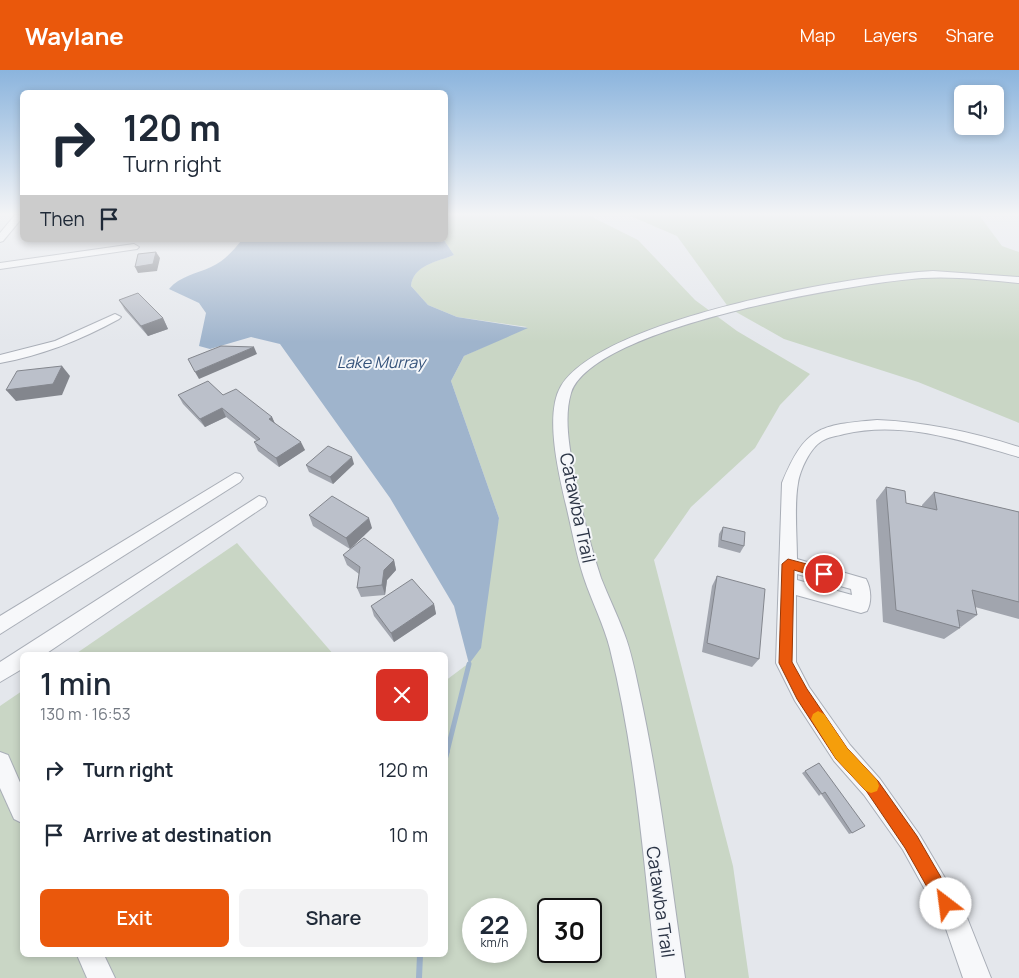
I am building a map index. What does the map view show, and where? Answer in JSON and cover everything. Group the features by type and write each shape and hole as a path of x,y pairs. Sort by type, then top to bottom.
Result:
{"street":[{"path":"0,266 61,257"},
{"name":"Catawba Trail","path":"671,978 636,719 619,646 592,578 568,484 561,411 566,388 571,378 584,364 620,345 711,313 743,304 787,295 922,275 960,275 1019,280"},
{"path":"0,358 24,355 50,348 82,335 115,317"},
{"path":"977,978 955,920 911,842 872,787 842,753 802,694 786,663 790,483 800,458 817,437 852,426 892,425 951,434 1019,452"},
{"path":"0,626 235,478"},
{"path":"33,652 259,502"},
{"path":"788,564 860,584 861,605 788,584"},
{"path":"0,673 20,659"},
{"path":"0,763 20,807"},
{"path":"91,957 101,978"}],"green space":[{"path":"447,257 655,257 695,300 737,331 810,374 780,405 755,448 691,507 654,560 733,866 749,978 0,978 0,706 20,692 20,957 448,957 448,679 469,663 499,518 451,381 464,356 527,327 457,317 428,305 411,286 416,273 426,265"},
{"path":"692,257 1019,257 1019,423 918,382 784,339 729,308"},
{"path":"237,543 331,652 78,652"}],"water":[{"name":"Lake Murray","path":"225,257 447,257 427,265 416,273 413,279 411,286 428,305 457,317 528,328 464,356 451,381 499,518 481,648 469,664 454,606 390,498 280,344 251,337 210,349 199,346 206,313 199,303 169,289 183,278 220,262"}],"building":[{"path":"137,257 155,257 153,264 135,267"},
{"path":"138,293 163,318 141,326 119,300"},
{"path":"221,346 254,347 195,372 188,359"},
{"path":"62,366 53,384 6,390 17,371"},
{"path":"208,381 223,395 236,389 272,417 269,419 301,442 276,458 254,442 260,439 222,408 200,419 178,395"},
{"path":"328,446 352,457 330,477 306,465"},
{"path":"886,487 905,491 906,503 937,510 934,492 1019,512 1019,602 972,590 977,615 957,610 960,628 896,610"},
{"path":"332,496 369,518 346,538 309,515"},
{"path":"723,527 745,532 744,546 721,540"},
{"path":"364,538 394,560 384,570 382,585 357,588 360,567 343,555"},
{"path":"717,576 765,589 759,659 707,643"},
{"path":"412,579 434,604 391,633 371,606"},
{"path":"819,763 865,826 852,833 825,792 822,794 805,771"}],"waterway":[{"path":"448,748 469,664"},
{"path":"419,978 420,957"}],"slow traffic":[{"path":"818,719 842,753 871,786"}],"route":[{"path":"824,574 788,564 786,663 802,694 842,753 872,787 911,842 946,904"}]}
